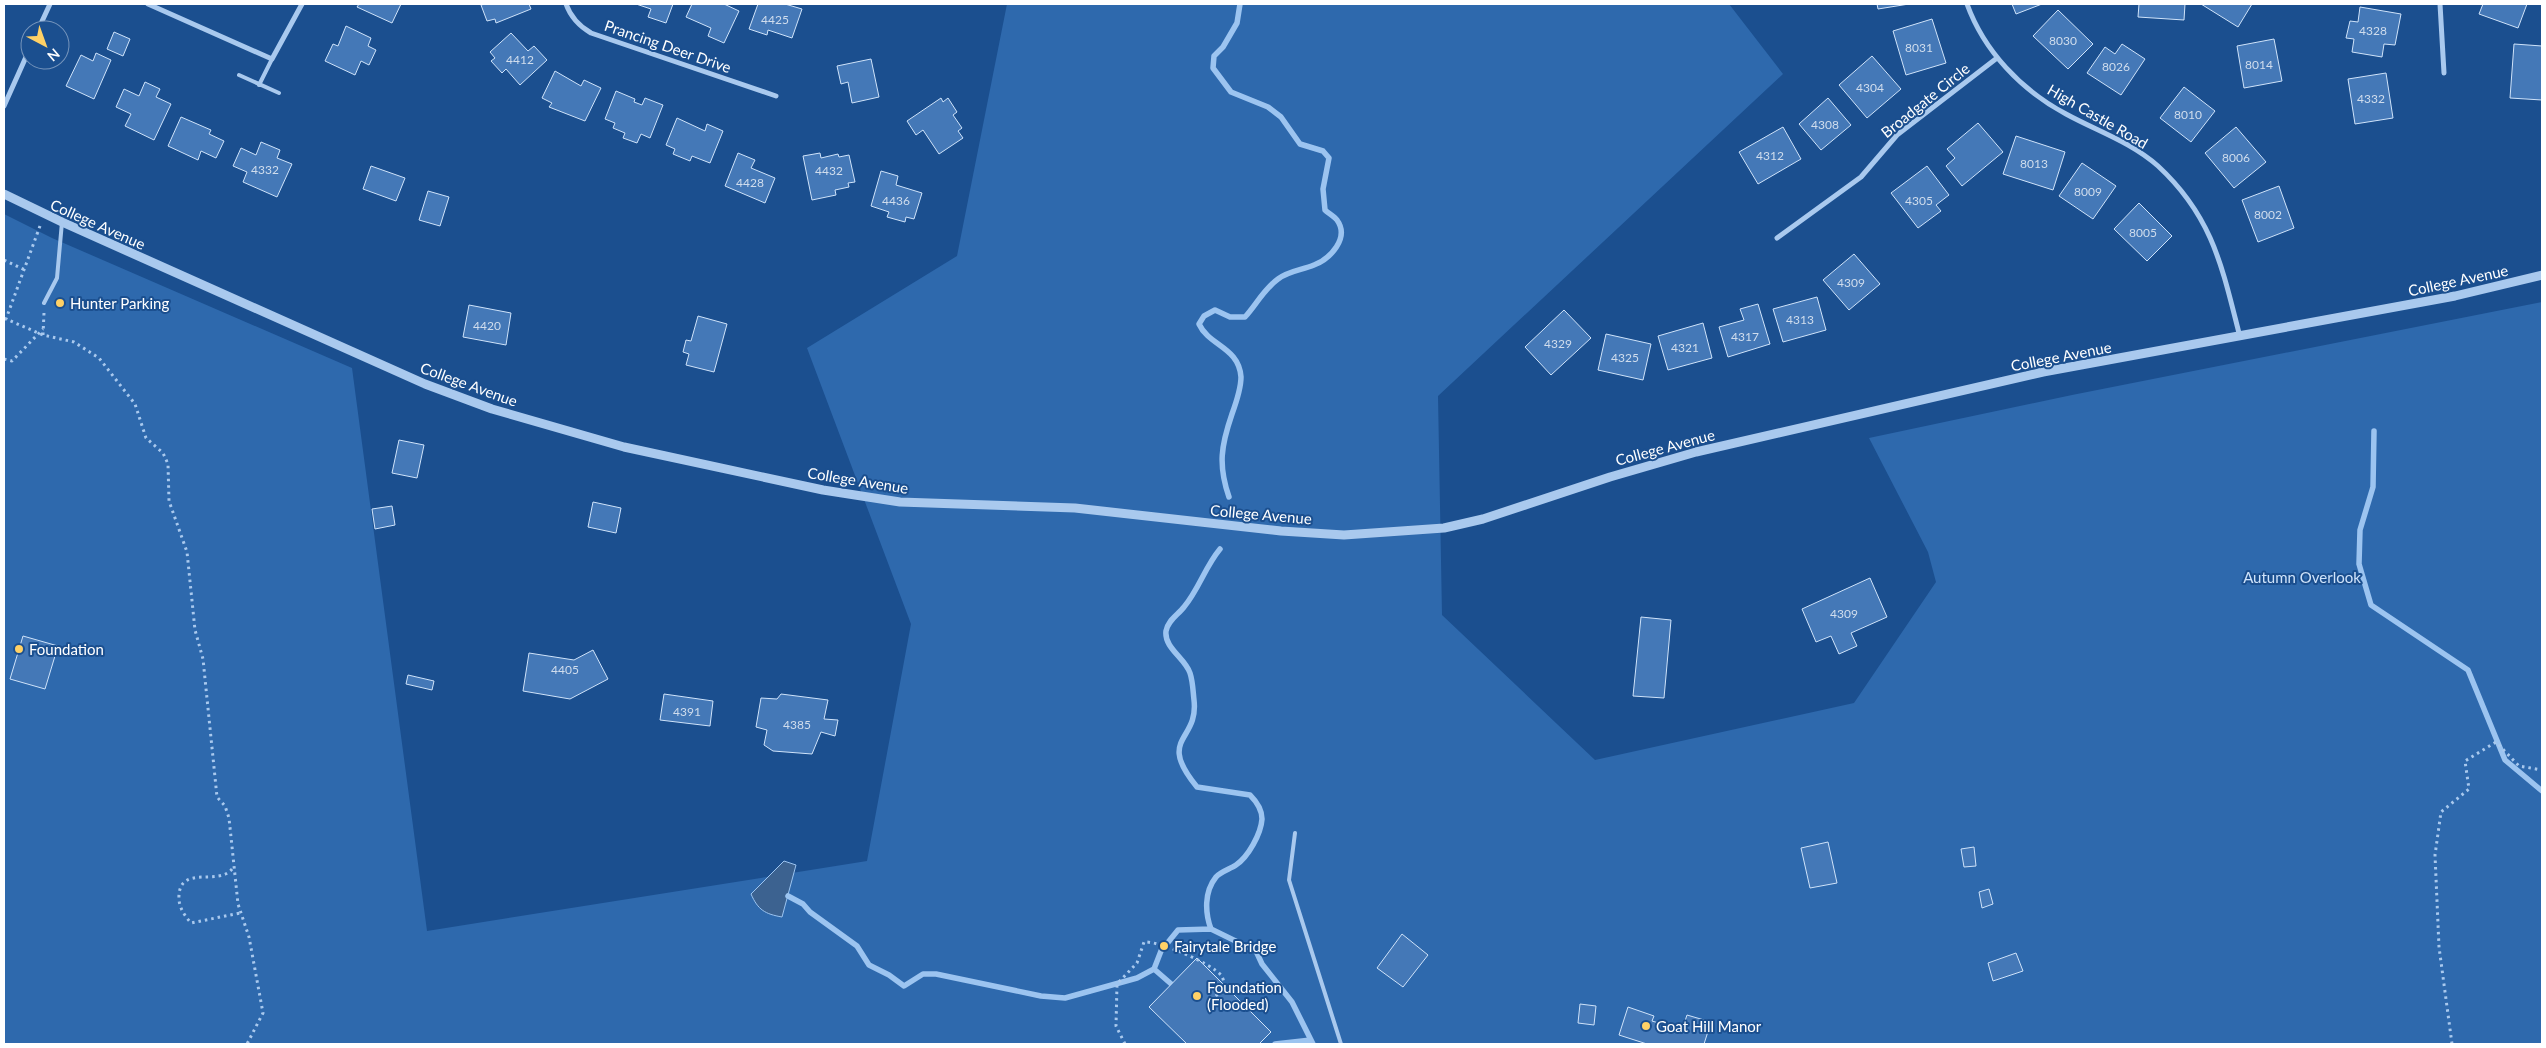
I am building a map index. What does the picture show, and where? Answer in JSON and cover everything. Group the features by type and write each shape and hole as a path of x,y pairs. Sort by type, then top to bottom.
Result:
{"street":[{"path":"43,20 50,4"},
{"path":"148,4 272,59 302,4"},
{"name":"Prancing Deer Drive","path":"566,4 576,21 591,34 776,96"},
{"name":"High Castle Road","path":"1967,4 1997,58 2021,83 2065,114 2123,141 2150,160 2182,191 2200,216 2215,246 2240,337"},
{"path":"2440,4 2444,73"},
{"name":"Broadgate Circle","path":"1777,238 1860,177 1897,135 1997,58"},
{"path":"4,106 20,70"},
{"name":"College Avenue","path":"4,194 44,214 425,384 492,409 624,447 823,490 900,502 1075,508 1344,535 1444,528 1483,519 1610,476 1696,452 2043,372 2454,296 2542,275"}],"lane":[{"path":"259,85 272,59"},
{"path":"239,75 278,93"},
{"path":"44,303 57,278 62,222"},
{"path":"1295,833 1289,880 1341,1044"}],"path":[{"path":"44,214 6,319 43,335 56,336 74,342 99,358 135,404 146,438 163,453 168,464 169,500 187,552 195,630 202,659 217,797 225,806 229,818 233,868 240,913 249,937 263,1013 247,1044"},
{"path":"4,260 25,270"},
{"path":"43,335 44,303"},
{"path":"4,360 12,361 44,329"},
{"path":"2452,1044 2439,947 2435,854 2441,812 2469,789 2465,761 2496,742 2519,766 2542,770"},
{"path":"233,868 229,873 218,877 200,876 186,881 180,887 179,902 185,917 191,923 240,913"},
{"path":"1125,1044 1116,1026 1117,984 1137,963 1144,942 1157,944 1200,960 1222,976 1225,986 1213,999"}],"green space":[{"name":"Autumn Overlook","path":"1007,4 1729,4 1783,74 1438,396 1442,615 1595,760 1854,703 1936,582 1928,552 1869,438 2072,395 2542,302 2542,1044 4,1044 4,214 52,238 352,368 427,931 867,861 911,624 807,348 957,256"}],"shaded area":[{"path":"784,861 796,865 782,917 759,908 751,894"}],"building":[{"path":"359,4 401,4 392,23 357,7"},
{"path":"529,4 531,9 496,23 495,19 487,21 481,5"},
{"path":"636,4 673,4 666,23 648,17 651,9"},
{"path":"692,4 724,4 739,11 724,43 708,36 711,28 686,17"},
{"path":"758,4 785,4 802,9 792,38 768,30 767,35 749,29"},
{"path":"1877,4 1909,4 1878,9"},
{"path":"2012,4 2042,4 2016,14"},
{"path":"2139,4 2185,4 2184,20 2138,17"},
{"path":"2201,4 2252,4 2238,27"},
{"path":"2483,4 2527,4 2518,28 2479,14"},
{"path":"2360,7 2401,14 2395,45 2384,44 2382,57 2352,52 2354,39 2346,38 2350,21 2358,22"},
{"path":"2058,10 2093,44 2068,69 2033,36"},
{"path":"1932,19 1946,63 1906,75 1893,31"},
{"path":"346,26 371,38 368,46 376,50 369,65 361,61 355,75 325,61 333,44 338,46"},
{"path":"114,32 130,39 123,56 107,49"},
{"path":"511,33 528,51 534,46 547,60 520,85 506,69 502,73 491,61 495,58 490,52"},
{"path":"2274,39 2282,81 2244,88 2237,46"},
{"path":"2122,44 2145,59 2121,95 2087,73 2105,47 2115,54"},
{"path":"2514,44 2542,46 2542,100 2510,98"},
{"path":"96,53 111,60 94,99 66,86 81,55 93,61"},
{"path":"1872,56 1901,89 1867,118 1839,85"},
{"path":"871,59 879,97 852,103 848,82 841,84 837,66"},
{"path":"555,71 581,86 584,80 601,88 585,121 549,107 552,103 542,98"},
{"path":"2386,73 2393,118 2355,124 2348,79"},
{"path":"145,82 160,89 156,97 171,104 154,140 125,126 131,114 116,107 124,89 139,96"},
{"path":"2184,87 2215,111 2191,142 2160,118"},
{"path":"616,91 635,99 634,102 642,105 645,98 663,105 650,138 641,134 637,143 623,138 625,133 613,128 615,123 605,119"},
{"path":"941,98 943,102 948,98 957,112 953,115 962,128 958,131 963,138 939,154 923,130 916,135 907,121"},
{"path":"1828,98 1851,125 1821,150 1799,124"},
{"path":"181,117 211,130 209,134 224,141 216,158 201,151 198,160 168,146"},
{"path":"677,118 705,131 707,124 723,131 710,163 692,156 690,161 673,154 675,149 666,145"},
{"path":"1978,123 2003,152 1962,186 1946,166 1955,158 1947,149"},
{"path":"1783,127 1801,159 1758,184 1739,152"},
{"path":"2236,127 2266,162 2234,188 2205,153"},
{"path":"2016,136 2065,152 2053,190 2003,174"},
{"path":"261,142 280,150 277,158 292,164 277,197 243,182 247,172 233,166 241,148 256,155"},
{"path":"738,153 755,160 751,168 775,178 765,203 725,186"},
{"path":"820,153 821,158 838,154 839,157 849,155 855,182 848,183 849,187 835,190 836,195 812,200 803,156"},
{"path":"2082,163 2116,186 2093,219 2059,196"},
{"path":"371,166 405,178 396,201 363,189"},
{"path":"1927,166 1949,195 1936,205 1941,211 1918,228 1891,193"},
{"path":"881,171 898,176 896,185 922,193 914,219 906,217 905,222 887,217 889,212 871,206"},
{"path":"2279,186 2294,228 2258,242 2242,200"},
{"path":"428,191 449,197 440,226 419,220"},
{"path":"2139,203 2172,236 2147,261 2114,229"},
{"path":"1854,254 1880,284 1849,310 1823,280"},
{"path":"1817,297 1826,330 1783,342 1773,309"},
{"path":"1758,304 1770,344 1728,357 1719,327 1744,320 1740,309"},
{"path":"469,305 511,313 506,345 463,337"},
{"path":"1564,310 1591,338 1551,375 1525,347"},
{"path":"698,316 727,324 714,372 686,365 689,354 683,352 686,340 691,341"},
{"path":"1703,323 1712,358 1668,370 1658,336"},
{"path":"1606,334 1651,344 1643,380 1598,370"},
{"path":"399,440 424,445 417,478 392,473"},
{"path":"593,502 621,508 616,533 588,527"},
{"path":"392,506 395,525 375,529 372,509"},
{"path":"1870,578 1887,617 1851,633 1857,646 1839,654 1831,636 1816,642 1802,609"},
{"path":"1641,617 1671,620 1664,698 1633,696"},
{"path":"23,636 58,646 45,689 10,679"},
{"path":"593,650 608,679 570,699 523,691 529,653 574,660"},
{"path":"408,675 434,681 432,690 406,684"},
{"path":"664,694 713,701 710,726 660,720"},
{"path":"781,694 828,700 824,719 838,720 835,736 821,732 812,754 773,751 764,745 767,730 756,727 761,698 777,699"},
{"path":"1828,842 1837,883 1810,888 1801,848"},
{"path":"1974,847 1976,866 1964,867 1961,849"},
{"path":"1989,889 1993,904 1982,908 1979,892"},
{"path":"1402,934 1428,955 1403,987 1377,968"},
{"path":"2016,953 2023,971 1993,981 1988,963"},
{"name":"Foundation (Flooded)","path":"1197,958 1271,1032 1259,1044 1187,1044 1149,1007"},
{"path":"1580,1004 1596,1006 1594,1025 1578,1023"},
{"name":"Goat Hill Manor","path":"1628,1007 1654,1016 1652,1021 1682,1030 1687,1015 1711,1022 1704,1044 1647,1044 1619,1035"}],"waterway":[{"path":"1229,497 1223,475 1222,456 1225,436 1238,396 1241,377 1235,359 1210,337 1199,324 1204,316 1215,310 1230,317 1245,317 1264,292 1282,276 1314,265 1332,253 1340,241 1341,234 1337,220 1325,210 1323,189 1329,158 1323,151 1300,144 1281,117 1268,107 1231,92 1213,68 1214,56 1223,47 1237,23 1240,4"},
{"path":"2374,431 2373,487 2360,530 2359,564 2371,605 2468,670 2505,760 2542,791"},
{"path":"1220,549 1194,593 1182,610 1171,621 1166,631 1168,643 1184,662 1190,673 1192,683 1194,714 1179,749 1185,771 1197,787 1250,795 1262,815 1259,831 1249,851 1241,861 1218,875 1212,883 1207,903 1208,916 1211,929 1256,951 1262,964 1292,1002 1313,1044"},
{"path":"788,896 803,904 810,912 857,946 869,965 889,975 904,986 923,974 936,974 1041,996 1065,998 1137,978 1154,969 1161,951 1178,930 1211,929"},
{"path":"1154,969 1177,989"},
{"path":"1275,1044 1311,1040"}],"place":[{"name":"Hunter Parking","path":"60,303"},
{"name":"Foundation","path":"19,649"},
{"name":"Fairytale Bridge","path":"1164,946"},
{"name":"Foundation (Flooded)","path":"1197,996"},
{"name":"Goat Hill Manor","path":"1646,1026"}]}
